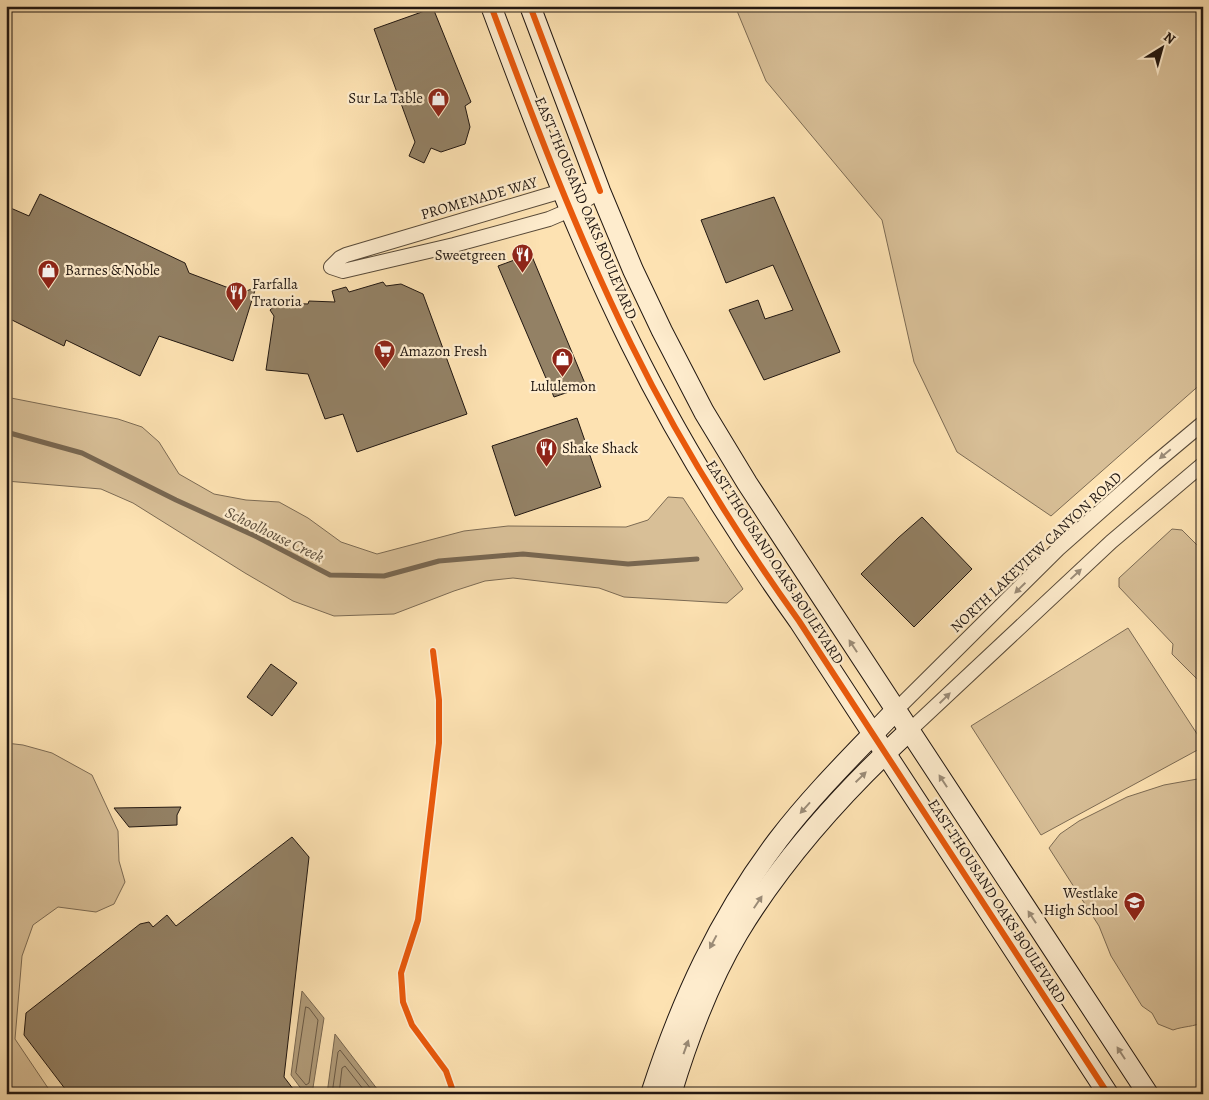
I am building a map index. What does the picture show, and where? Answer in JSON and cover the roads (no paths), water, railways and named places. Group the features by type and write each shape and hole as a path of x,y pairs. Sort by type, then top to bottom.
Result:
{"main road":[{"name":"EAST THOUSAND OAKS BOULEVARD","path":"491,6 570,210 631,346 673,425 711,491 886,753 1108,1094"},
{"name":"EAST THOUSAND OAKS BOULEVARD","path":"530,6 600,191 633,270 704,412 747,483 1148,1094"},
{"path":"651,1094 680,1009 703,960 736,901 778,839 828,782 896,710"},
{"path":"670,1094 681,1059 705,998 737,934 758,901 819,822 844,794 910,731"}],"street":[{"name":"PROMENADE WAY","path":"562,191 600,191 570,210 549,219 454,245 343,271 331,267 346,255 562,191"},
{"name":"NORTH LAKEVIEW CANYON ROAD","path":"896,710 1058,549 1203,423"},
{"path":"910,731 1111,542 1203,464"}],"water":[{"path":"302,991 324,1018 312,1094 305,1094 291,1075"},
{"path":"335,1034 381,1094 327,1094"}],"waterway":[{"name":"Schoolhouse Creek","path":"6,432 82,453 176,500 255,536 330,575 384,576 439,561 523,554 628,564 697,559"}],"place":[{"name":"Sur La Table","path":"439,117"},
{"name":"Sweetgreen","path":"522,274"},
{"name":"Barnes & Noble","path":"49,289"},
{"name":"Farfalla Tratoria","path":"236,312"},
{"name":"Amazon Fresh","path":"384,370"},
{"name":"Lululemon","path":"563,377"},
{"name":"Shake Shack","path":"546,467"},
{"name":"Westlake High School","path":"1134,921"}]}
